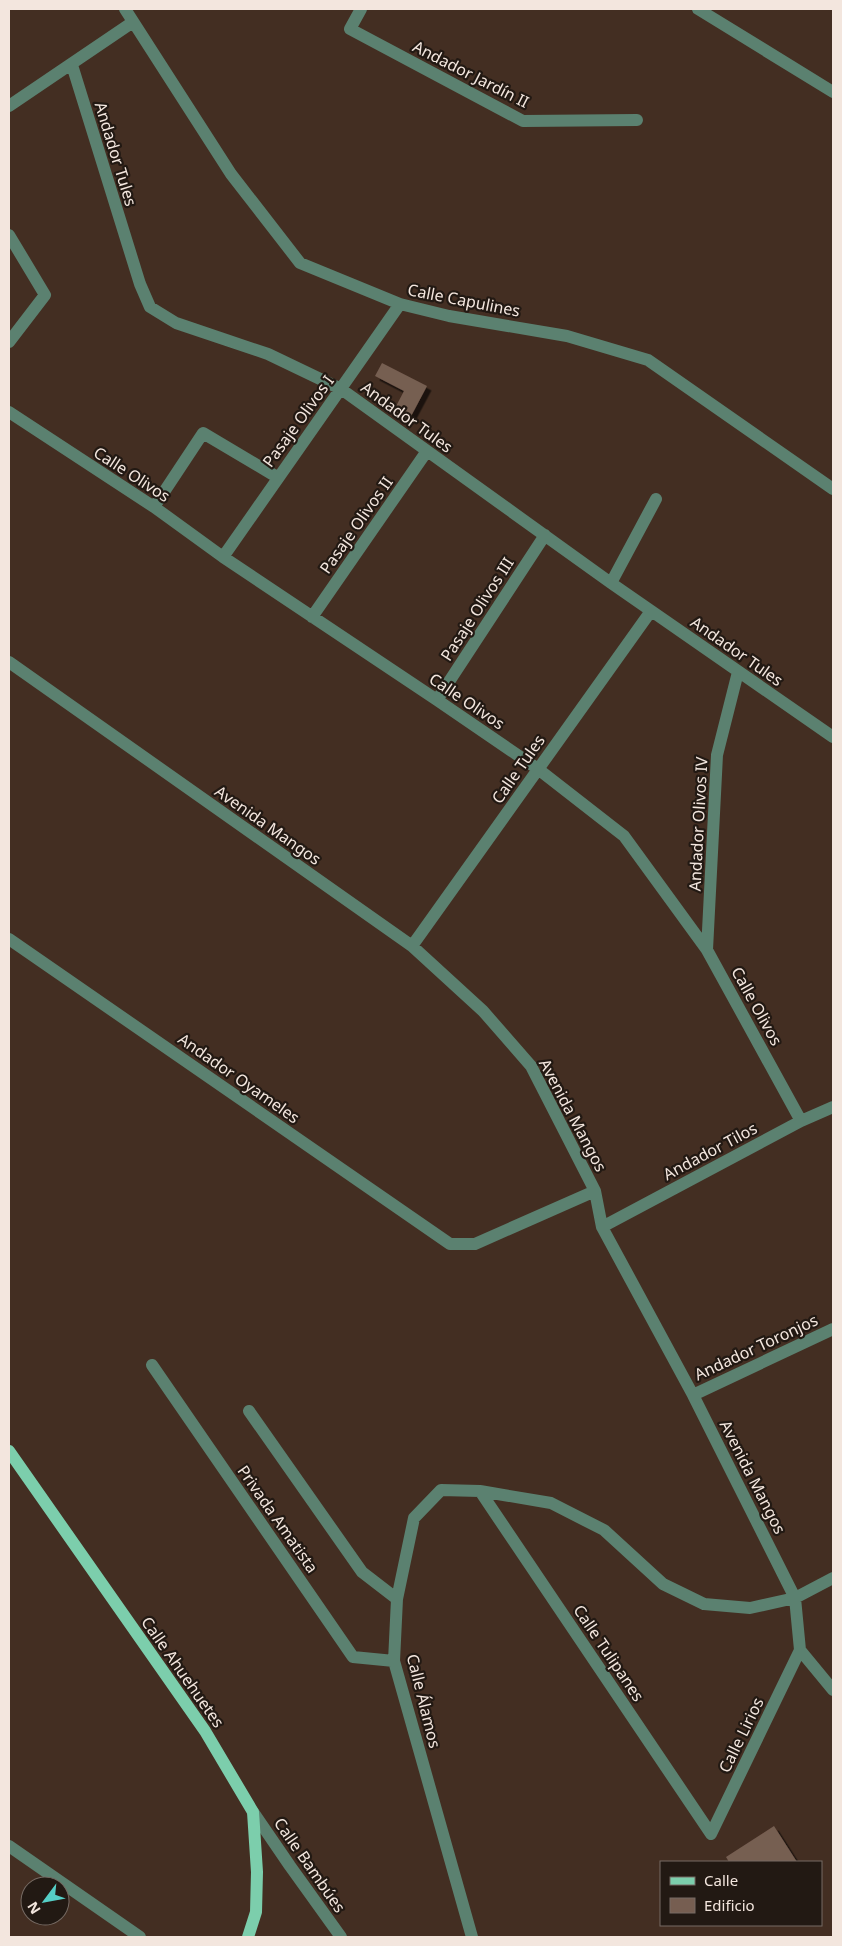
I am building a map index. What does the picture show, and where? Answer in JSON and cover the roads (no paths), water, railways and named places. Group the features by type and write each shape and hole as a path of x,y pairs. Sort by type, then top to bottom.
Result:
{"main road":[{"name":"Calle Ahuehuetes","path":"9,1451 205,1731 253,1812 257,1882 256,1912 248,1937"}],"street":[{"name":"Calle Capulines","path":"125,9 231,174 300,263 400,304 448,316 567,336 648,360 833,489"},
{"name":"Andador Jardín II","path":"361,9 350,29 523,121 637,120"},
{"path":"698,9 833,92"},
{"path":"9,106 133,22"},
{"name":"Andador Tules","path":"72,65 140,284 150,308 176,323 268,354 341,389 650,611 833,737"},
{"path":"9,235 45,295 9,342"},
{"name":"Pasaje Olivos I","path":"223,557 277,477 400,304"},
{"name":"Calle Olivos","path":"9,412 154,506 223,557 538,769 624,836 707,950 801,1121"},
{"path":"154,506 203,433 277,477"},
{"name":"Pasaje Olivos II","path":"312,617 428,451"},
{"path":"611,583 656,499"},
{"name":"Pasaje Olivos III","path":"437,700 545,535"},
{"name":"Calle Tules","path":"412,946 650,611"},
{"name":"Avenida Mangos","path":"9,662 412,946 483,1011 531,1066 595,1191 602,1227 693,1395 795,1598 800,1650"},
{"name":"Andador Olivos IV","path":"707,950 717,755 738,672"},
{"name":"Andador Oyameles","path":"9,939 450,1244 475,1244 595,1191"},
{"name":"Andador Tilos","path":"602,1227 801,1121 833,1107"},
{"name":"Andador Toronjos","path":"693,1395 833,1329"},
{"name":"Privada Amatista","path":"152,1365 353,1657 394,1661"},
{"path":"249,1411 362,1572 397,1599"},
{"name":"Calle Álamos","path":"472,1937 394,1661 397,1599 414,1518 440,1490 480,1490 551,1503 604,1530 663,1584 704,1604 750,1608 795,1598 833,1578"},
{"name":"Calle Tulipanes","path":"480,1490 712,1834"},
{"path":"800,1650 833,1690"},
{"name":"Calle Lirios","path":"712,1834 800,1650"},
{"name":"Calle Bambúes","path":"253,1812 341,1937"},
{"path":"9,1846 140,1937"}]}
